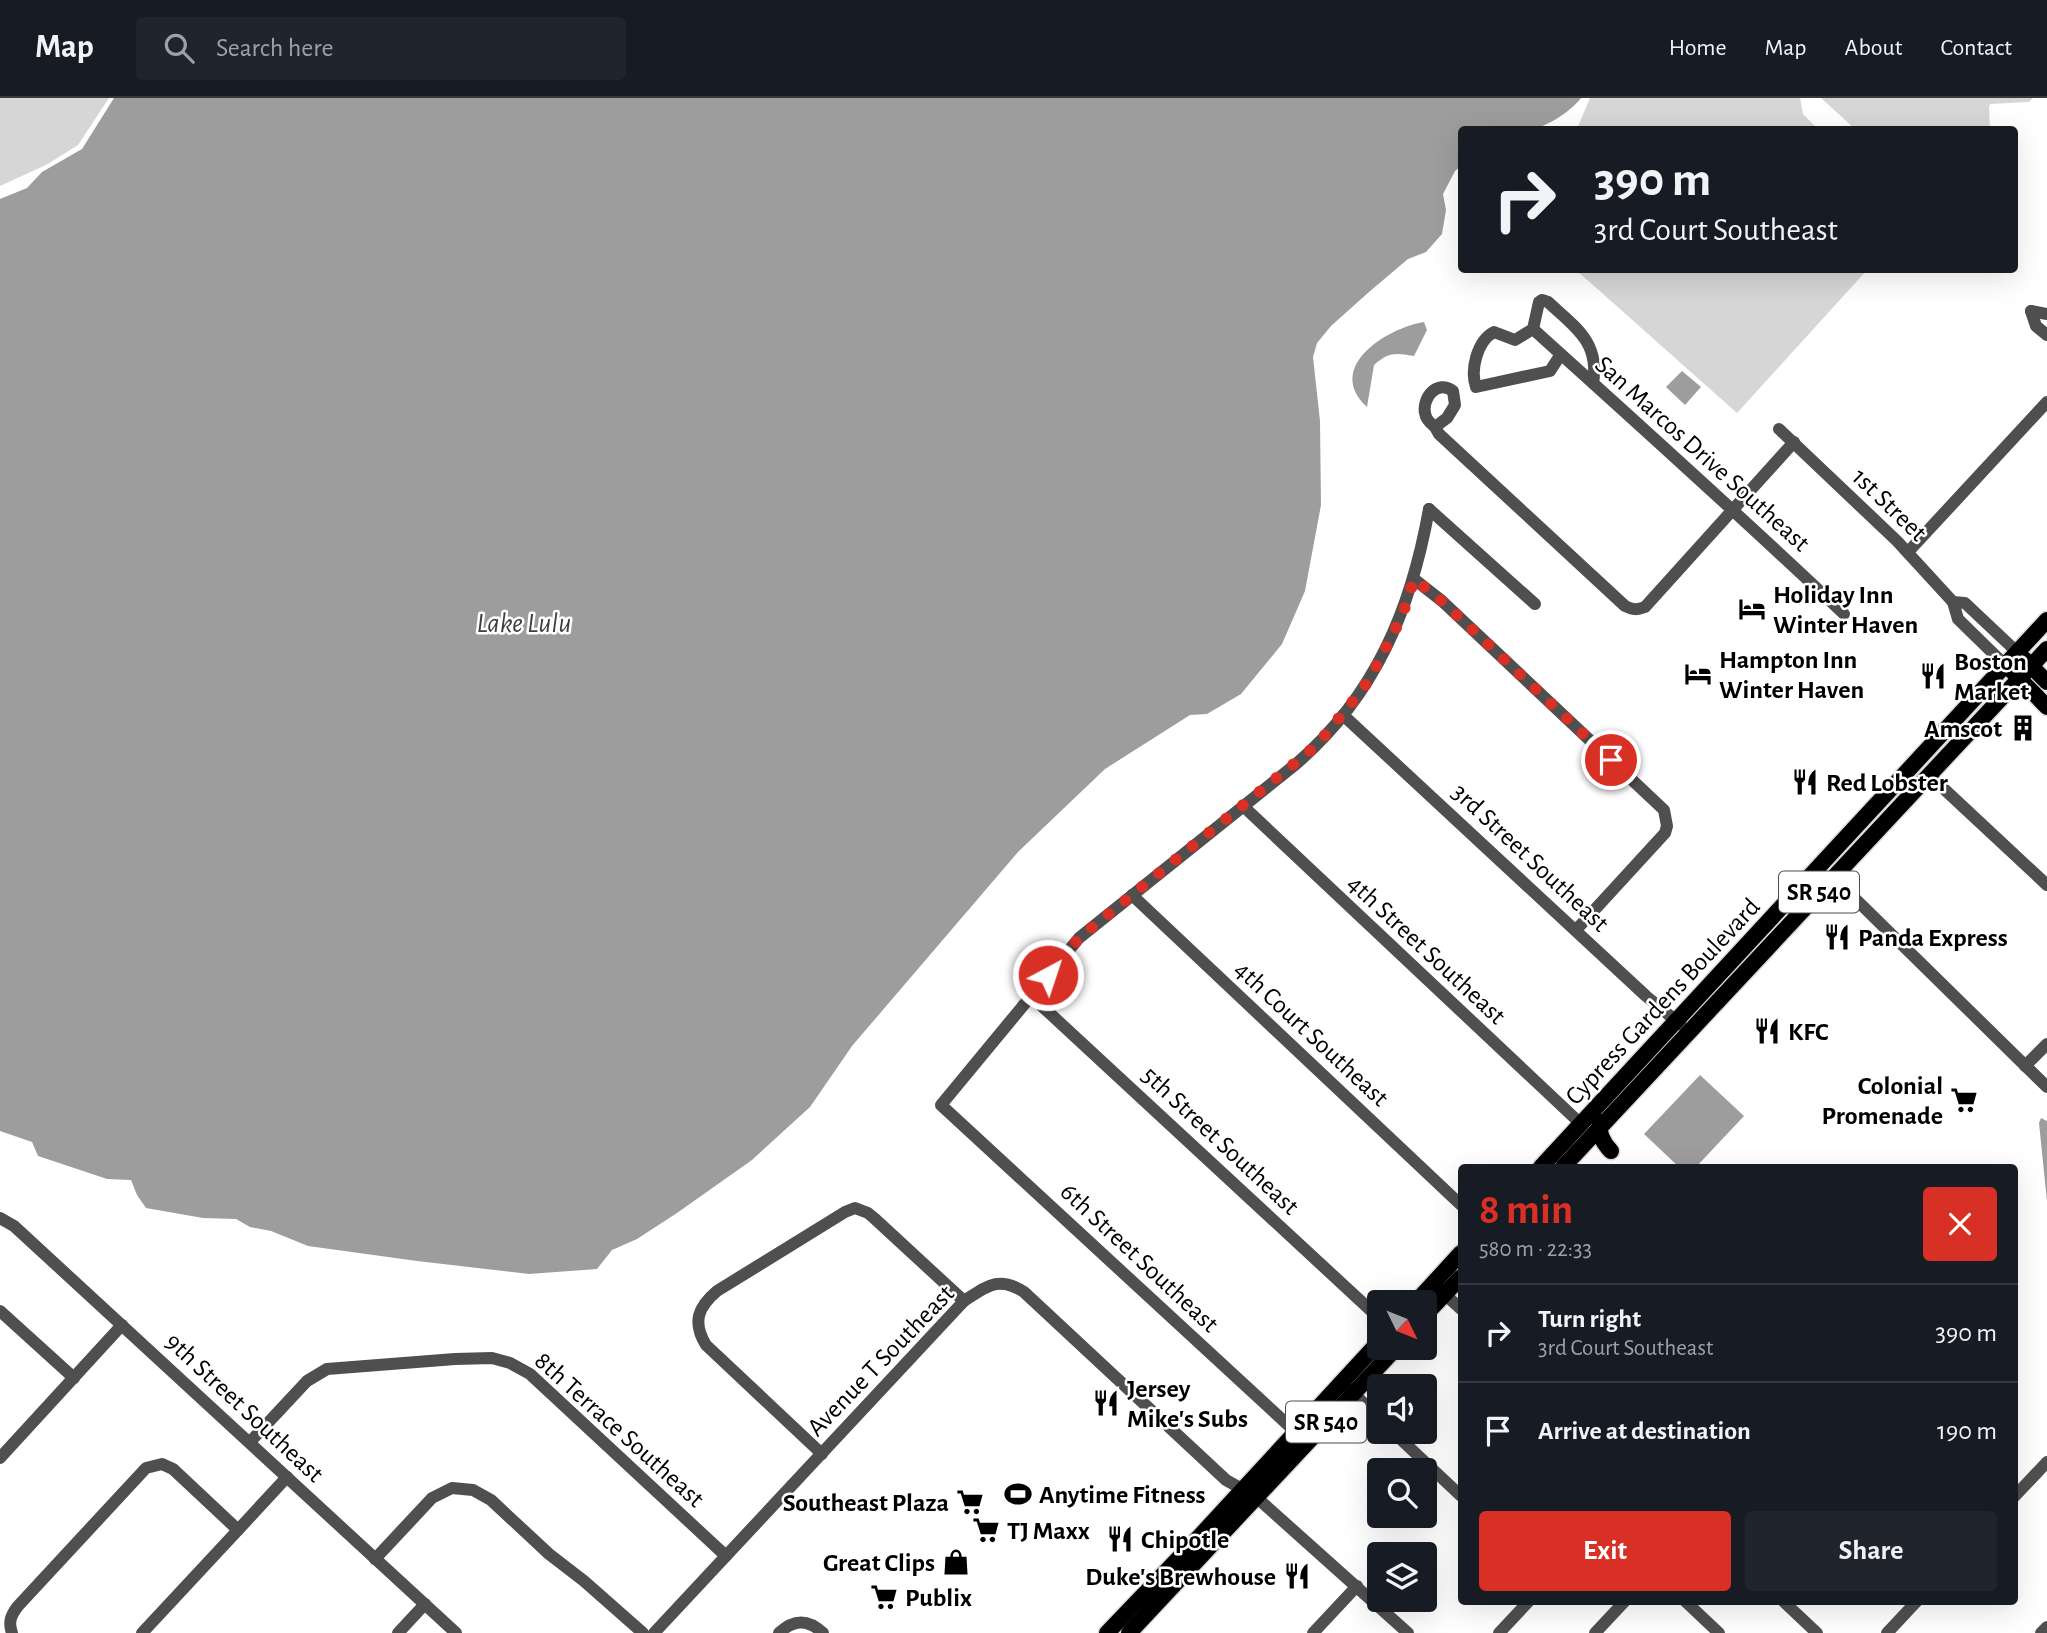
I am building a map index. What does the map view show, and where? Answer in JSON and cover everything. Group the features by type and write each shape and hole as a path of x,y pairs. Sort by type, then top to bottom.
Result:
{"main road":[{"name":"Cypress Gardens Boulevard","path":"1564,1164 1599,1129 1683,1027 1872,810 2047,620"},
{"name":"Cypress Gardens Boulevard","path":"1544,1164 1627,1075 1683,1027 1833,877 2047,649"},
{"path":"2017,652 2047,682"},
{"path":"2005,665 2047,707"},
{"path":"1882,825 1885,814 1916,777 1912,766"},
{"path":"1833,877 1872,810"},
{"path":"1611,1151 1604,1144 1599,1129 1600,1117 1627,1075"},
{"path":"1563,1164 1581,1124"},
{"path":"1437,1293 1458,1258"},
{"path":"1439,1289 1458,1279"},
{"name":"SR 540","path":"1126,1633 1301,1437 1341,1382 1367,1355"},
{"name":"SR 540","path":"1301,1437 1353,1394 1385,1360"},
{"name":"SR 540","path":"1107,1633 1182,1555 1250,1493"},
{"path":"1126,1633 1130,1621 1172,1572 1182,1555"}],"street":[{"path":"1532,329 1539,302 1544,300 1583,334 1590,345 1595,370 1593,383"},
{"path":"2047,314 2031,311 2036,326 2047,335"},
{"name":"San Marcos Drive Southeast","path":"1561,354 1550,371 1476,387 1473,378 1475,361 1486,336 1494,332 1515,340 1532,329 1561,354 1733,510 1844,614"},
{"path":"1908,552 2047,402"},
{"path":"1435,427 1439,434 1625,606 1632,609 1645,607 1733,510"},
{"name":"1st Street","path":"1733,510 1787,436 1908,552 1953,602 1958,619 2005,665"},
{"path":"1031,996 1079,938 1316,746 1343,715 1363,689 1402,616 1414,579 1429,509 1535,604"},
{"path":"1414,579 1442,601 1664,810 1667,826 1665,833 1576,930"},
{"name":"1st Street","path":"1953,602 1965,603 2017,652"},
{"name":"3rd Street Southeast","path":"1343,715 1683,1027"},
{"path":"1929,775 2047,884"},
{"name":"4th Street Southeast","path":"1243,806 1581,1124"},
{"path":"1833,877 2047,1087"},
{"name":"4th Court Southeast","path":"1132,895 1458,1202"},
{"name":"6th Street Southeast","path":"1031,996 942,1105 1301,1437"},
{"name":"5th Street Southeast","path":"1031,996 1367,1307"},
{"path":"2025,1066 2047,1044"},
{"path":"822,1454 706,1345 698,1323 706,1301 717,1291 800,1239 855,1208 874,1218 964,1301"},
{"name":"9th Street Southeast","path":"0,1217 14,1226 456,1633"},
{"name":"Avenue T Southeast","path":"654,1633 964,1301 990,1284 1001,1283 1024,1292 1226,1480 1236,1488 1250,1493"},
{"path":"1439,1289 1458,1306"},
{"path":"0,1311 74,1377"},
{"path":"0,1458 122,1325"},
{"name":"8th Terrace Southeast","path":"250,1442 307,1381 327,1369 455,1359 503,1360 530,1374 726,1556"},
{"path":"1341,1382 1367,1407"},
{"path":"1406,1444 1458,1493"},
{"path":"2018,1493 2047,1462"},
{"path":"12,1633 10,1618 18,1606 146,1468 162,1464 173,1469 239,1530"},
{"path":"142,1633 287,1477"},
{"path":"375,1559 432,1498 452,1488 473,1490 491,1500 549,1554 643,1633"},
{"path":"1250,1493 1408,1633"},
{"path":"1313,1633 1357,1586"},
{"path":"398,1633 425,1604"},
{"path":"1499,1633 1525,1605"},
{"path":"1595,1633 1621,1605"},
{"path":"1689,1605 1719,1633"},
{"path":"1787,1605 1817,1633"},
{"path":"1887,1633 1913,1605"},
{"path":"779,1633 788,1625 804,1622 811,1623 823,1633"},
{"path":"2041,1633 2047,1627"}],"shaded area":[{"path":"0,98 109,98 78,145 46,165 0,186"},
{"path":"1590,98 1800,98 1803,114 1815,126 1578,126"},
{"path":"1821,98 2033,98 2029,102 1990,104 1990,126 1852,126"},
{"path":"1579,273 1864,273 1737,413"}],"water":[{"name":"Lake Lulu","path":"114,98 1581,98 1558,118 1543,126 1458,126 1458,168 1443,194 1446,210 1442,234 1426,252 1408,259 1369,292 1331,326 1317,343 1313,357 1320,421 1321,505 1305,591 1282,644 1241,694 1207,714 1190,715 1105,769 1018,852 852,1046 810,1107 752,1160 637,1239 612,1250 597,1269 529,1274 308,1246 271,1231 250,1227 236,1219 203,1218 146,1208 131,1180 107,1179 38,1156 32,1142 0,1131 0,199 27,188 42,172 82,149"},
{"path":"1424,322 1427,330 1414,356 1392,354 1374,365 1367,407 1356,392 1353,378 1356,364 1378,341 1393,332"},
{"path":"1682,371 1701,387 1685,405 1666,387"},
{"path":"1700,1075 1744,1116 1699,1164 1676,1164 1644,1134"},
{"path":"2041,1118 2047,1121 2047,1201 2039,1123"}],"place":[{"name":"Holiday Inn Winter Haven","path":"1752,609"},
{"name":"Hampton Inn Winter Haven","path":"1698,674"},
{"name":"Boston Market","path":"1933,676"},
{"name":"Amscot","path":"2023,728"},
{"name":"Red Lobster","path":"1805,782"},
{"name":"Panda Express","path":"1837,937"},
{"name":"KFC","path":"1767,1031"},
{"name":"Colonial Promenade","path":"1964,1100"},
{"name":"Jersey Mike's Subs","path":"1106,1403"},
{"name":"Anytime Fitness","path":"1018,1494"},
{"name":"Southeast Plaza","path":"970,1502"},
{"name":"TJ Maxx","path":"986,1530"},
{"name":"Chipotle","path":"1120,1539"},
{"name":"Great Clips","path":"956,1562"},
{"name":"Duke's Brewhouse","path":"1297,1576"},
{"name":"Publix","path":"884,1597"}],"route":[{"path":"1048,975 1079,938 1316,746 1363,689 1402,616 1414,579 1442,601 1611,760"}]}
